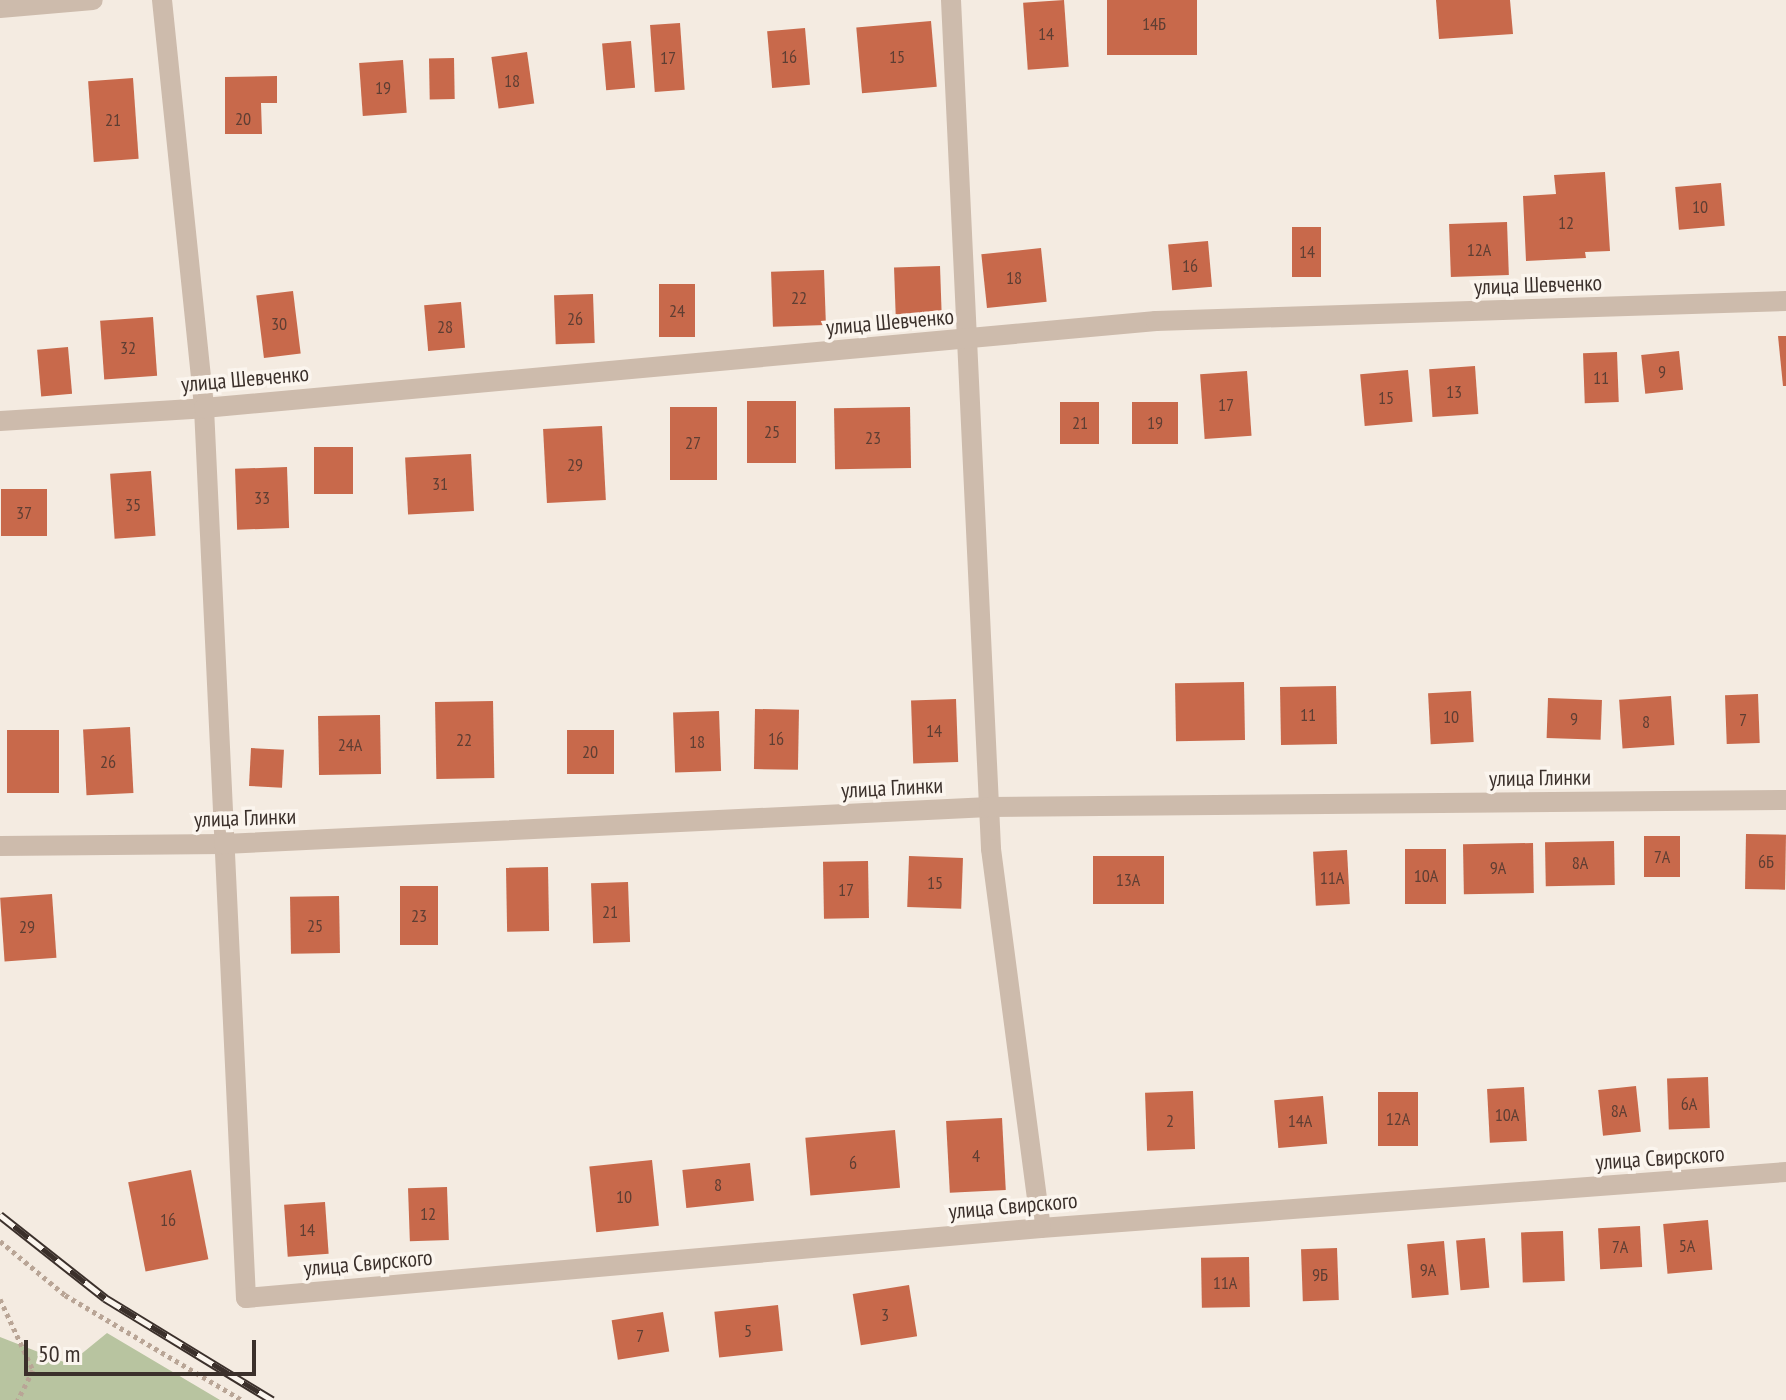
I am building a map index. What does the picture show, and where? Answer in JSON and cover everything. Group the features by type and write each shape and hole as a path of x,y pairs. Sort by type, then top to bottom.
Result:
{"street":[{"path":"0,8 93,0"},
{"path":"162,0 204,408 224,844"},
{"path":"951,0 989,807 1041,1228"},
{"name":"улица Шевченко","path":"0,421 204,408 1156,321 1786,301"},
{"name":"улица Глинки","path":"0,846 224,844 989,807 1786,800"},
{"name":"улица Свирского","path":"224,844 246,1298 1041,1228 1786,1172"}],"path":[{"path":"0,1241 65,1295 242,1400"},
{"path":"0,1299 33,1370 18,1400"}],"green space":[{"path":"107,1333 220,1400 0,1400 0,1337 69,1364"}],"building":[{"path":"1064,0 1069,67 1028,70 1023,3"},
{"path":"1107,0 1197,0 1197,55 1107,55"},
{"path":"1436,0 1510,0 1513,34 1439,39"},
{"path":"931,21 937,87 862,93 856,28"},
{"path":"680,23 685,90 655,92 650,25"},
{"path":"805,28 810,85 772,88 767,31"},
{"path":"631,41 635,88 606,90 602,44"},
{"path":"527,52 534,103 499,109 491,57"},
{"path":"429,58 454,58 455,99 430,99"},
{"path":"403,60 407,113 363,116 359,63"},
{"path":"277,76 277,103 261,103 262,134 225,134 225,77"},
{"path":"133,78 139,159 94,162 88,81"},
{"path":"1605,172 1610,251 1585,252 1586,258 1526,261 1523,196 1556,194 1554,175"},
{"path":"1721,183 1725,226 1679,230 1675,187"},
{"path":"1507,222 1509,275 1451,277 1449,224"},
{"path":"1292,227 1321,227 1321,277 1292,277"},
{"path":"1208,241 1212,287 1172,290 1168,244"},
{"path":"1041,248 1047,302 987,308 981,254"},
{"path":"940,266 942,319 896,321 894,268"},
{"path":"824,270 826,325 773,327 771,272"},
{"path":"659,284 695,284 695,337 659,337"},
{"path":"293,291 301,354 264,358 256,296"},
{"path":"593,294 595,343 556,344 554,295"},
{"path":"461,302 465,348 428,351 424,305"},
{"path":"153,317 157,376 104,380 100,321"},
{"path":"1778,336 1786,336 1786,386 1783,386"},
{"path":"68,347 72,394 41,397 37,350"},
{"path":"1679,351 1683,390 1645,394 1641,355"},
{"path":"1617,352 1619,402 1585,403 1583,353"},
{"path":"1475,366 1478,414 1432,417 1429,369"},
{"path":"1408,370 1413,422 1365,426 1360,374"},
{"path":"1247,371 1252,436 1205,439 1200,374"},
{"path":"747,401 796,401 796,463 747,463"},
{"path":"1060,402 1099,402 1099,444 1060,444"},
{"path":"1132,402 1178,402 1178,444 1132,444"},
{"path":"670,407 717,407 717,480 670,480"},
{"path":"910,407 911,468 835,469 834,408"},
{"path":"602,426 606,500 547,503 543,429"},
{"path":"314,447 353,447 353,494 314,494"},
{"path":"471,454 474,511 408,514 405,457"},
{"path":"287,467 289,528 237,530 235,469"},
{"path":"151,471 156,536 115,539 110,474"},
{"path":"1,489 47,489 47,536 1,536"},
{"path":"1244,682 1245,740 1176,741 1175,683"},
{"path":"1336,686 1337,744 1281,745 1280,687"},
{"path":"1471,691 1474,742 1431,744 1428,693"},
{"path":"1758,694 1760,743 1727,744 1725,695"},
{"path":"1671,696 1674,745 1623,749 1619,700"},
{"path":"1548,698 1602,700 1601,740 1547,738"},
{"path":"956,699 958,762 913,764 911,701"},
{"path":"493,701 494,778 436,779 435,702"},
{"path":"755,709 799,710 798,770 754,769"},
{"path":"719,711 721,771 675,773 673,713"},
{"path":"380,715 381,774 319,775 318,716"},
{"path":"130,727 133,793 87,795 83,729"},
{"path":"7,730 59,730 59,793 7,793"},
{"path":"567,730 614,730 614,774 567,774"},
{"path":"251,748 284,750 282,788 249,786"},
{"path":"1746,834 1786,835 1785,890 1745,889"},
{"path":"1644,836 1680,836 1680,877 1644,877"},
{"path":"1614,841 1615,885 1546,886 1545,842"},
{"path":"1533,843 1534,893 1464,894 1463,844"},
{"path":"1405,849 1446,849 1446,904 1405,904"},
{"path":"1347,850 1350,904 1316,906 1313,852"},
{"path":"909,856 963,858 961,909 907,907"},
{"path":"1093,856 1164,856 1164,904 1093,904"},
{"path":"868,861 869,918 824,919 823,862"},
{"path":"548,867 549,931 507,932 506,868"},
{"path":"628,882 630,942 593,943 591,883"},
{"path":"400,886 438,886 438,945 400,945"},
{"path":"52,894 56,958 5,961 0,898"},
{"path":"339,896 340,953 291,954 290,897"},
{"path":"1708,1077 1710,1128 1669,1129 1667,1078"},
{"path":"1636,1086 1641,1132 1603,1136 1598,1090"},
{"path":"1524,1087 1527,1141 1490,1143 1487,1089"},
{"path":"1193,1091 1195,1149 1147,1151 1145,1093"},
{"path":"1378,1092 1418,1092 1418,1146 1378,1146"},
{"path":"1323,1096 1327,1144 1278,1148 1274,1100"},
{"path":"1002,1118 1006,1190 950,1193 946,1121"},
{"path":"895,1130 900,1188 810,1196 805,1138"},
{"path":"652,1160 659,1226 596,1232 589,1167"},
{"path":"750,1163 754,1201 686,1208 682,1170"},
{"path":"191,1170 208,1259 146,1272 128,1182"},
{"path":"447,1187 449,1240 410,1241 408,1188"},
{"path":"325,1202 329,1254 288,1257 284,1205"},
{"path":"1708,1220 1712,1270 1668,1274 1663,1224"},
{"path":"1640,1226 1642,1267 1600,1269 1598,1228"},
{"path":"1563,1231 1565,1281 1523,1282 1521,1232"},
{"path":"1485,1238 1489,1288 1460,1290 1456,1241"},
{"path":"1444,1241 1449,1295 1412,1298 1407,1244"},
{"path":"1337,1248 1339,1300 1303,1301 1301,1249"},
{"path":"1249,1257 1250,1307 1202,1308 1201,1258"},
{"path":"909,1285 917,1336 861,1345 853,1294"},
{"path":"778,1305 783,1351 719,1357 714,1312"},
{"path":"663,1312 669,1352 618,1360 612,1320"}],"railway":[{"path":"0,1215 105,1298 272,1400"}]}
